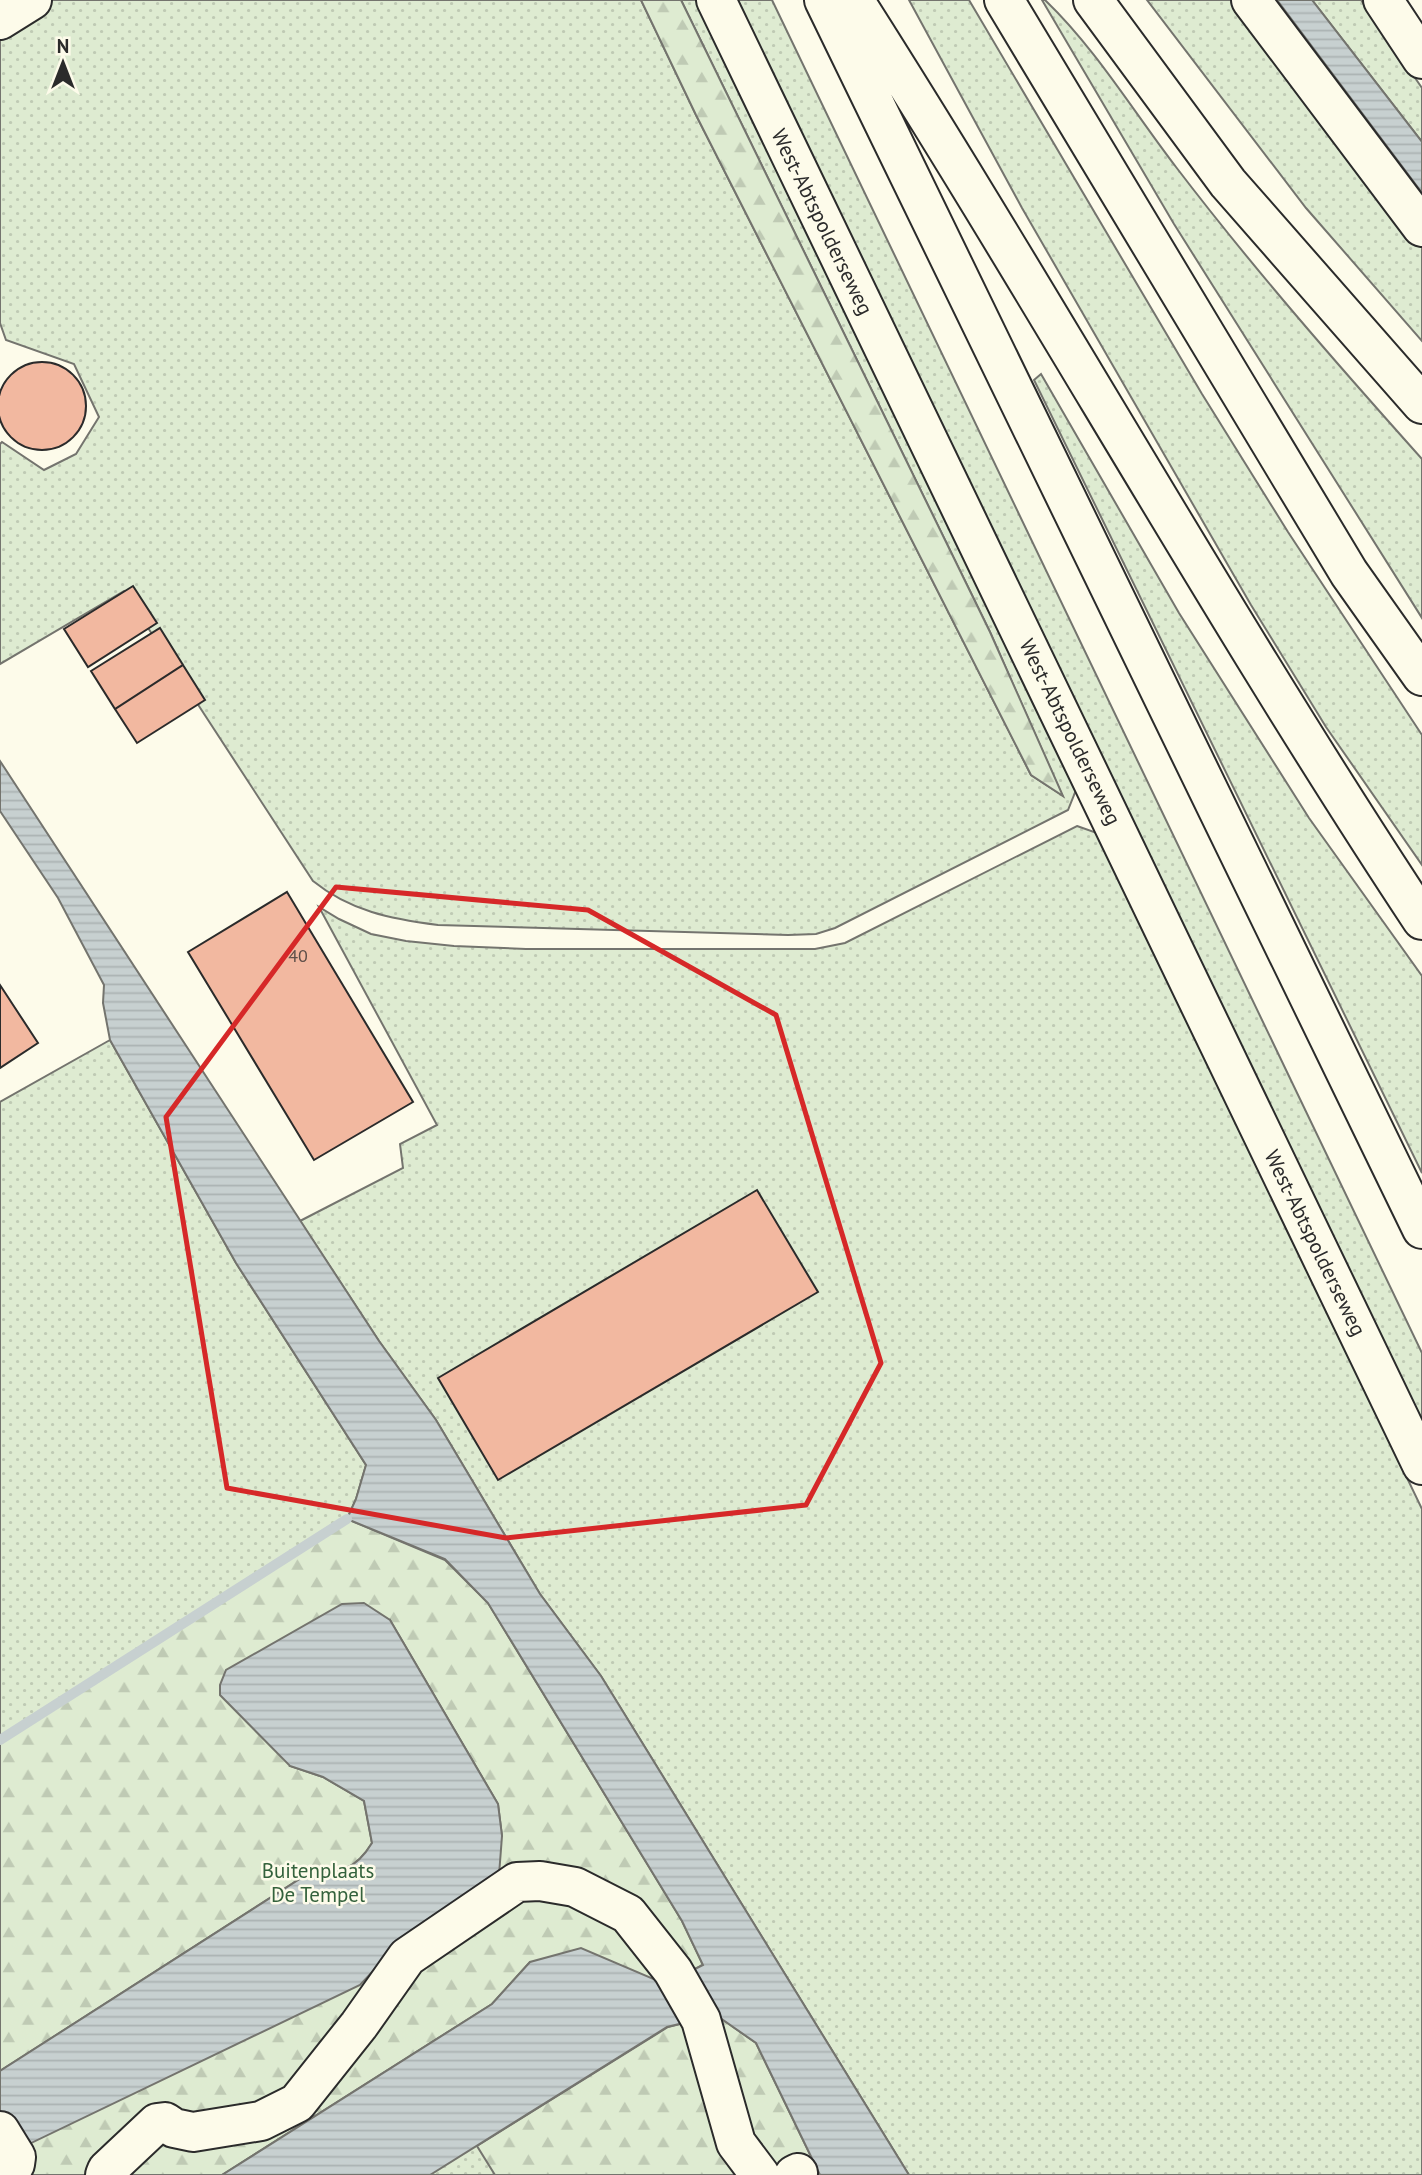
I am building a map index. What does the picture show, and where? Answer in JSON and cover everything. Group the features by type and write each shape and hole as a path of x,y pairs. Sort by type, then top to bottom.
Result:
{"main road":[{"path":"0,20 32,0"},
{"name":"West-Abtspolderseweg","path":"716,0 1422,1465"},
{"path":"824,0 1422,1229"},
{"path":"854,0 940,135 1343,801 1422,920"},
{"path":"1004,0 1349,573 1422,676"},
{"path":"1093,0 1228,183 1422,404"},
{"path":"1251,0 1422,227"},
{"path":"1383,0 1422,59"},
{"path":"106,2175 107,2170 157,2123 165,2122 174,2128 193,2132 261,2120 297,2103 359,2025 407,1957 517,1882 540,1881 575,1887 628,1914 673,1971 701,2020 736,2143 761,2175"}],"highlighted area":[{"path":"336,887 588,910 776,1015 881,1363 806,1505 506,1538 227,1488 166,1117"}],"green space":[{"path":"44,0 641,0 696,115 1031,775 1062,795 990,632 681,0 698,0 1076,790 1068,810 835,928 816,934 438,925 404,920 356,907 313,881 124,591 0,664 0,444 2,442 44,470 76,454 99,417 74,364 6,340 0,323 0,27"},
{"path":"641,0 681,0 990,632 1063,796 1031,775 696,115"},
{"path":"734,0 772,0 1422,1353 1422,1430"},
{"path":"909,0 969,0 1202,394 1288,532 1422,735 1422,865 1326,727 1251,605 1022,208"},
{"path":"1042,0 1064,19 1081,39 1205,205 1265,279 1422,459 1422,618 1174,224"},
{"path":"1147,0 1277,0 1422,193 1422,341 1306,208"},
{"path":"1312,0 1361,0 1422,88 1422,142"},
{"path":"1041,374 1179,613 1309,818 1422,976 1422,1173 1034,380"},
{"path":"1077,826 1097,833 1422,1509 1422,2175 909,2175 601,1676 540,1594 436,1420 379,1341 300,1221 403,1168 400,1144 437,1125 319,907 371,934 454,946 526,949 815,949 845,943"},
{"name":"Buitenplaats De Tempel","path":"110,1040 236,1263 366,1465 347,1519 445,1560 820,2175 0,2175 0,1102"},
{"name":"Buitenplaats De Tempel","path":"347,1519 445,1560 488,1603 682,1921 703,1965 665,1984 530,1962 492,2004 222,2175 0,2175 0,2158 406,1936 502,1836 498,1804 390,1620 290,1766 323,1777 364,1801 372,1843 366,1852 346,1868 309,1873 0,2071 0,1740"},
{"path":"716,2015 756,2043 820,2175 495,2175 477,2146 668,2027"}],"shaded area":[{"path":"1277,0 1312,0 1422,142 1422,193"},
{"path":"0,761 379,1341 436,1420 540,1594 601,1676 909,2175 820,2175 756,2043 716,2015 667,2027 430,2175 222,2175 492,2004 530,1962 581,1948 665,1984 703,1965 682,1921 488,1603 445,1559 347,1519 366,1465 236,1263 110,1040 103,1003 104,985 58,898 0,811"},
{"path":"364,1603 390,1620 498,1804 502,1836 499,1875 406,1936 360,1985 0,2158 0,2071 309,1873 330,1872 353,1865 372,1843 364,1801 323,1777 290,1766 220,1695 220,1685 226,1670 342,1604"}],"building":[{"path":"42,362 59,366 73,375 82,389 86,406 82,423 73,437 59,446 42,450 25,446 11,437 2,423 -2,406 2,389 11,375 25,366"},
{"path":"133,586 157,623 88,667 64,629"},
{"path":"160,628 183,665 115,709 91,671"},
{"path":"183,665 205,700 137,743 115,709"},
{"path":"287,892 413,1102 314,1160 188,952"},
{"path":"0,985 38,1043 0,1068"},
{"path":"757,1190 818,1292 498,1480 438,1378"}],"waterway":[{"path":"0,1740 347,1519"}]}
